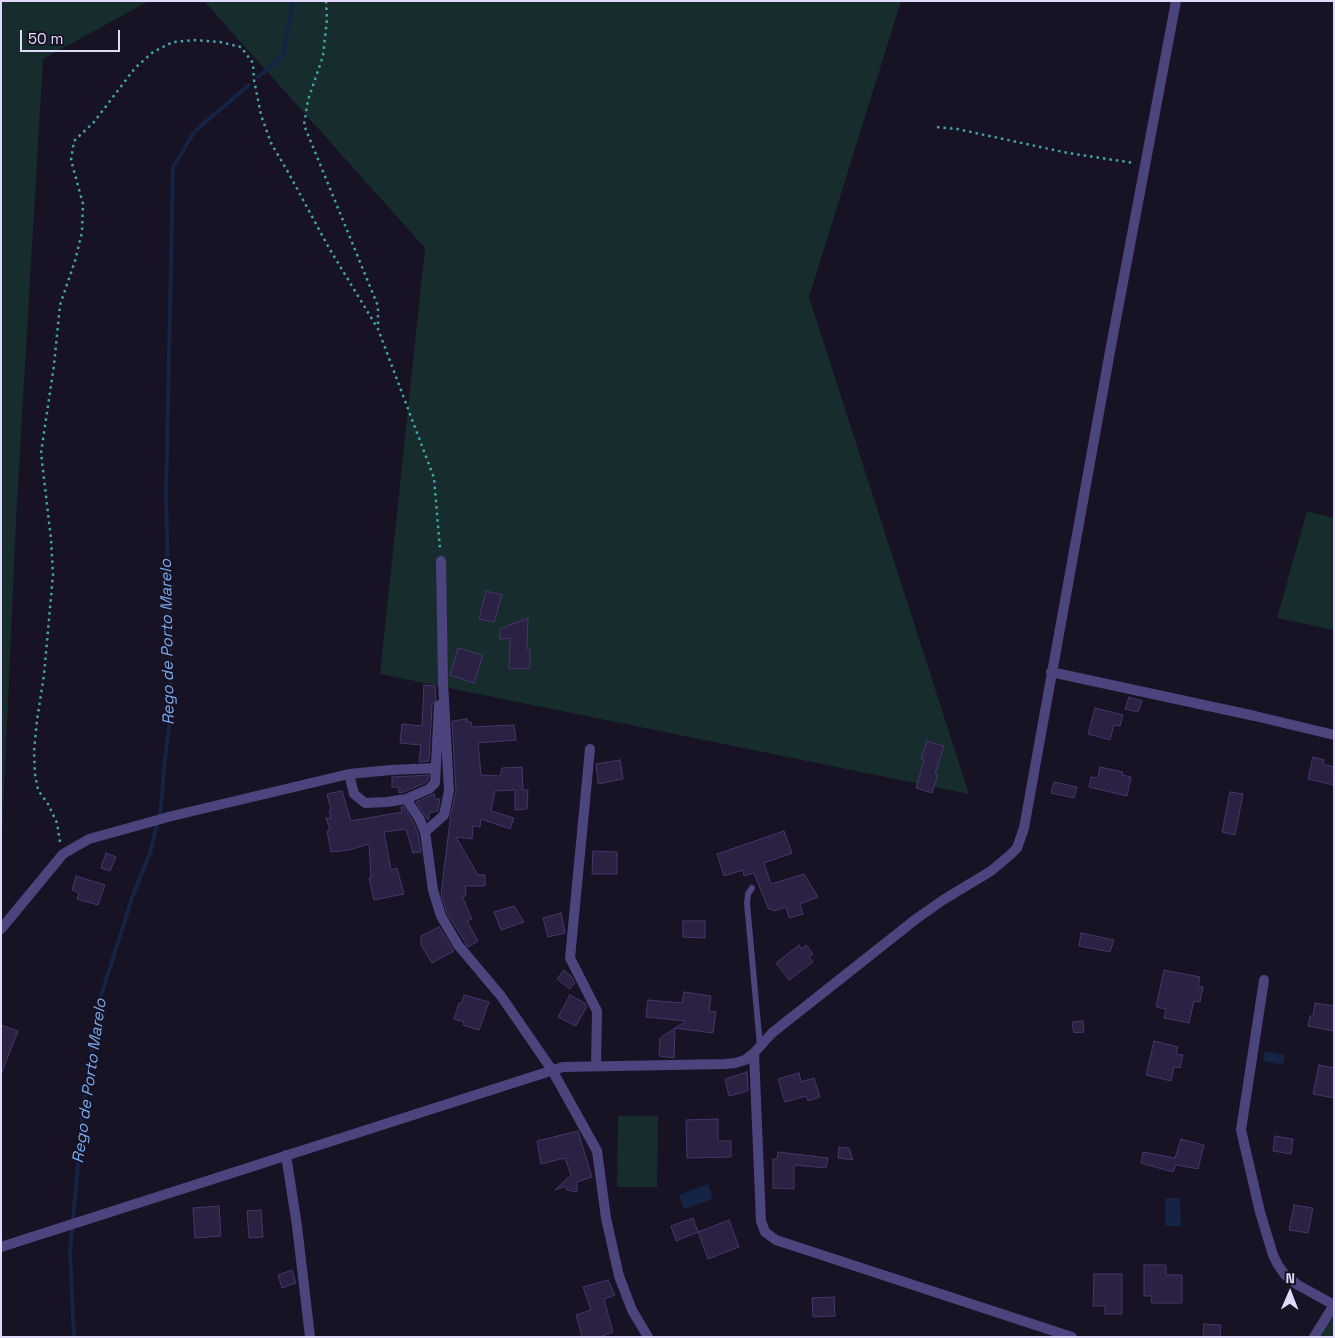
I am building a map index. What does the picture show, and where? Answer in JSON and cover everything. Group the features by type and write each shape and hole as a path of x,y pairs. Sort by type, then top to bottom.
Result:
{"street":[{"path":"1,1247 552,1070 572,1065 652,1066 730,1064 745,1060 772,1033 916,919 1001,864 1017,848 1024,828 1176,1"},
{"path":"426,832 444,815 449,791 443,682 441,561"},
{"path":"1052,672 1255,716 1334,736"},
{"path":"349,774 354,794 365,803 406,799 435,783 439,695 443,682"},
{"path":"590,749 570,958 597,1011 596,1066"},
{"path":"1,929 63,854 89,839 172,816 349,774 436,768"},
{"path":"406,799 426,832 433,890 441,916 458,945 501,996 552,1070 597,1151 606,1218 619,1276 632,1310 648,1337"},
{"path":"1264,980 1241,1130 1260,1212 1273,1255 1278,1265 1284,1275 1334,1305 1314,1337"},
{"path":"757,1050 761,1221 765,1232 776,1240 1072,1337"},
{"path":"286,1155 297,1226 310,1337"}],"lane":[{"path":"752,888 748,894 747,903 757,1050"}],"path":[{"path":"326,1 327,19 324,56 308,100 304,125 378,306 378,329"},
{"path":"63,854 57,823 48,804 38,790 34,751 54,575 40,453 54,365 60,305 75,261 82,232 83,204 71,160 74,141 94,122 134,68 153,52 173,42 194,40 220,42 241,47 253,63 254,80 261,115 271,143 329,248 378,329 434,478 441,561"},
{"path":"937,127 956,129 1068,153 1146,164"}],"green space":[{"path":"1,1 149,1 43,59 17,501 1,856"},
{"path":"204,1 901,1 809,297 969,794 380,674 425,248"},
{"path":"1307,511 1334,518 1334,630 1277,618"},
{"path":"618,1116 658,1116 657,1187 617,1187"},
{"path":"1334,1297 1334,1337 1311,1337"}],"water":[{"path":"1265,1051 1285,1055 1283,1065 1263,1061"},
{"path":"708,1184 713,1199 684,1209 679,1195"},
{"path":"1165,1198 1180,1198 1181,1226 1165,1226"}],"building":[{"path":"486,591 502,595 494,622 479,619"},
{"path":"528,618 527,649 530,649 530,668 509,669 510,638 500,639 500,629"},
{"path":"458,648 483,655 474,683 450,675"},
{"path":"424,685 435,686 436,699 432,705 429,761 419,762 421,745 400,743 402,724 422,726"},
{"path":"1129,697 1142,701 1138,712 1125,709"},
{"path":"1095,708 1123,715 1120,726 1114,725 1110,740 1088,734"},
{"path":"467,719 467,722 471,722 472,727 514,725 516,740 478,743 481,775 500,776 502,768 522,767 523,790 528,790 527,809 515,810 515,790 495,791 491,811 514,818 510,829 481,819 480,827 473,826 472,839 456,837 478,875 485,875 485,886 465,886 466,896 462,896 472,919 467,921 478,941 468,947 447,913 441,894 451,813 456,791 452,721"},
{"path":"927,741 944,746 935,774 938,774 932,793 916,788 924,760 921,759"},
{"path":"1313,757 1324,760 1323,764 1334,767 1334,785 1308,779"},
{"path":"620,760 623,779 598,784 596,764"},
{"path":"1100,767 1123,772 1122,775 1131,777 1127,796 1089,787 1091,777 1098,778"},
{"path":"429,775 425,783 404,792 399,793 398,787 392,787 392,777"},
{"path":"1054,782 1077,787 1074,798 1051,793"},
{"path":"342,791 351,821 402,812 401,807 403,806 413,821 418,834 421,852 413,853 406,829 384,832 391,870 397,868 404,894 374,900 369,878 371,878 369,844 349,850 331,852 327,831 330,830 326,818 331,818 329,810 331,810 327,794"},
{"path":"1230,792 1243,794 1235,835 1222,832"},
{"path":"434,794 435,799 440,799 438,811 429,813 428,820 416,802"},
{"path":"784,831 792,853 764,863 771,884 804,874 818,897 800,904 803,914 789,918 786,907 774,911 768,908 754,873 744,876 743,870 724,876 717,854"},
{"path":"593,851 617,852 617,874 592,874"},
{"path":"106,853 116,857 110,871 101,868"},
{"path":"76,876 105,885 98,905 77,899 79,893 72,890"},
{"path":"514,906 524,922 501,930 494,912"},
{"path":"561,913 565,933 548,937 543,918"},
{"path":"683,921 705,921 705,938 683,937"},
{"path":"439,927 454,951 432,963 421,945 421,936"},
{"path":"1081,933 1114,940 1110,952 1079,946"},
{"path":"799,945 801,949 806,945 813,954 809,957 813,962 789,980 776,963"},
{"path":"564,970 575,983 570,989 557,979"},
{"path":"1164,970 1200,977 1198,986 1203,987 1200,1002 1194,1001 1189,1023 1164,1018 1166,1009 1156,1007"},
{"path":"684,992 711,996 709,1011 716,1012 713,1033 675,1028 686,1021 646,1017 648,1000 682,1003"},
{"path":"464,995 489,1002 479,1030 463,1025 464,1022 454,1019 459,1003 462,1003"},
{"path":"570,995 587,1006 576,1026 558,1017"},
{"path":"1315,1003 1334,1006 1334,1031 1308,1026 1310,1016 1313,1016"},
{"path":"1083,1021 1084,1032 1074,1033 1072,1022"},
{"path":"1,1025 18,1031 2,1072 1,1071"},
{"path":"675,1028 674,1058 659,1056 660,1038"},
{"path":"1154,1041 1178,1047 1176,1054 1183,1055 1180,1068 1174,1067 1171,1081 1146,1075"},
{"path":"1319,1065 1334,1068 1334,1098 1313,1094"},
{"path":"747,1072 748,1091 729,1096 725,1079"},
{"path":"799,1073 801,1082 814,1078 820,1097 808,1101 806,1096 785,1102 778,1079"},
{"path":"718,1119 718,1141 731,1141 731,1157 687,1158 686,1120"},
{"path":"578,1131 592,1177 577,1182 577,1192 567,1190 566,1186 555,1190 571,1175 565,1158 541,1164 537,1141"},
{"path":"1275,1136 1293,1139 1291,1154 1273,1151"},
{"path":"1181,1139 1204,1145 1198,1169 1176,1165 1173,1172 1141,1163 1143,1152 1175,1158"},
{"path":"839,1147 849,1148 853,1160 838,1158"},
{"path":"778,1152 828,1158 826,1168 794,1165 794,1189 773,1188 773,1159 777,1159"},
{"path":"1294,1205 1313,1208 1308,1233 1289,1230"},
{"path":"219,1206 221,1236 195,1238 193,1208"},
{"path":"261,1210 263,1237 249,1238 247,1211"},
{"path":"693,1218 698,1232 676,1241 671,1226"},
{"path":"729,1220 739,1247 708,1259 698,1232"},
{"path":"1144,1265 1166,1265 1166,1275 1182,1275 1182,1303 1151,1303 1152,1296 1144,1296"},
{"path":"292,1270 296,1283 282,1288 278,1275"},
{"path":"1094,1274 1122,1274 1122,1314 1105,1314 1105,1306 1093,1306"},
{"path":"608,1280 615,1295 604,1299 613,1332 600,1337 582,1337 576,1315 591,1310 583,1287"},
{"path":"834,1297 835,1316 813,1317 812,1298"},
{"path":"1204,1324 1221,1325 1220,1337 1203,1337"}],"waterway":[{"name":"Rego de Porto Marelo","path":"258,77 283,56 293,1"},
{"name":"Rego de Porto Marelo","path":"74,1337 70,1252 83,1109 99,1002 133,895 150,853 161,808 171,712 166,495 173,167 195,131 249,85"}]}
